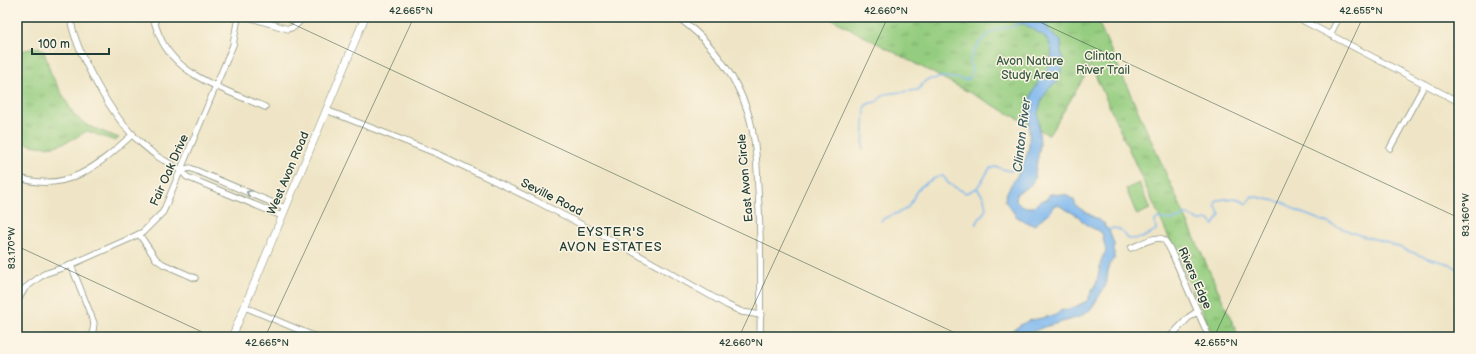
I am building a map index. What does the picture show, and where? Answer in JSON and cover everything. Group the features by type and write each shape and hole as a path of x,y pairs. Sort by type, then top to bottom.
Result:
{"street":[{"path":"70,17 74,34 93,76 106,99 133,134 158,157 182,170 187,177 282,216"},
{"path":"153,17 160,38 171,55 188,71 216,86 265,107"},
{"name":"Fair Oak Drive","path":"17,302 26,288 44,274 71,265 139,234 163,212 182,170 233,45 238,17"},
{"path":"248,17 288,29 298,24 304,17"},
{"name":"West Avon Road","path":"232,337 365,17"},
{"name":"East Avon Circle","path":"678,17 701,36 729,72 742,99 753,133 761,228 760,337"},
{"path":"1296,17 1459,102"},
{"path":"1330,35 1339,17"},
{"path":"1390,148 1425,84"},
{"name":"Seville Road","path":"326,110 438,154 480,173 619,244 727,305 742,312 761,315"},
{"path":"17,177 38,183 54,183 71,179 100,163 133,134"},
{"path":"182,170 190,168 285,208"},
{"path":"139,234 156,259 163,264 195,278"},
{"name":"Rivers Edge","path":"1131,248 1155,238 1164,240 1171,251 1209,337"},
{"path":"71,265 93,318 94,323 92,337"},
{"path":"245,306 316,337"},
{"path":"1170,337 1189,317 1198,311"}],"green space":[{"name":"Avon Nature Study Area","path":"828,17 1096,17 1239,337 1214,337 1091,66 1049,135"},
{"path":"39,47 44,51 51,74 74,115 88,126 119,138 115,141 87,131 69,141 53,146 37,146 17,140 17,52"},
{"path":"1139,183 1150,209 1137,215 1126,189"}],"water":[{"path":"1008,17 1043,18 1050,32 1061,41 1061,52 1064,63 1057,82 1049,88 1042,99 1038,113 1040,145 1034,179 1030,186 1017,193 1016,201 1022,207 1034,207 1042,200 1046,200 1050,194 1066,195 1074,200 1076,206 1105,224 1104,226 1109,230 1114,244 1114,260 1109,265 1106,285 1091,309 1080,317 1044,327 1020,337 1002,337 1027,321 1056,315 1060,311 1075,307 1087,301 1097,281 1102,258 1106,251 1102,233 1085,224 1078,216 1058,205 1053,206 1050,213 1045,215 1038,223 1033,225 1017,217 1005,201 1007,192 1020,170 1028,152 1030,100 1035,88 1049,65 1052,52 1046,38 1025,24 1019,24"}],"waterway":[{"path":"863,149 865,106 876,102 885,94 918,90 926,80 943,77 968,80 972,73 970,59 982,40 996,30 1019,24"},
{"name":"Clinton River","path":"881,221 886,217 905,210 910,205 919,189 933,179 943,176 949,184 966,193 977,188 990,168 997,167 1009,171 1022,167"},
{"path":"976,224 986,209 984,198 977,188"},
{"path":"1109,231 1112,228 1119,229 1129,239 1142,238 1156,230 1155,221 1158,218 1172,220 1187,214 1199,221 1209,220 1214,225 1220,215 1215,205 1217,200 1236,198 1247,204 1252,196 1285,203 1297,211 1359,235 1386,242 1424,257 1450,264 1459,270"}],"district":[{"name":"EYSTER'S AVON ESTATES","path":"611,238"}],"park label":[{"name":"Clinton River Trail","path":"1103,63"}]}
